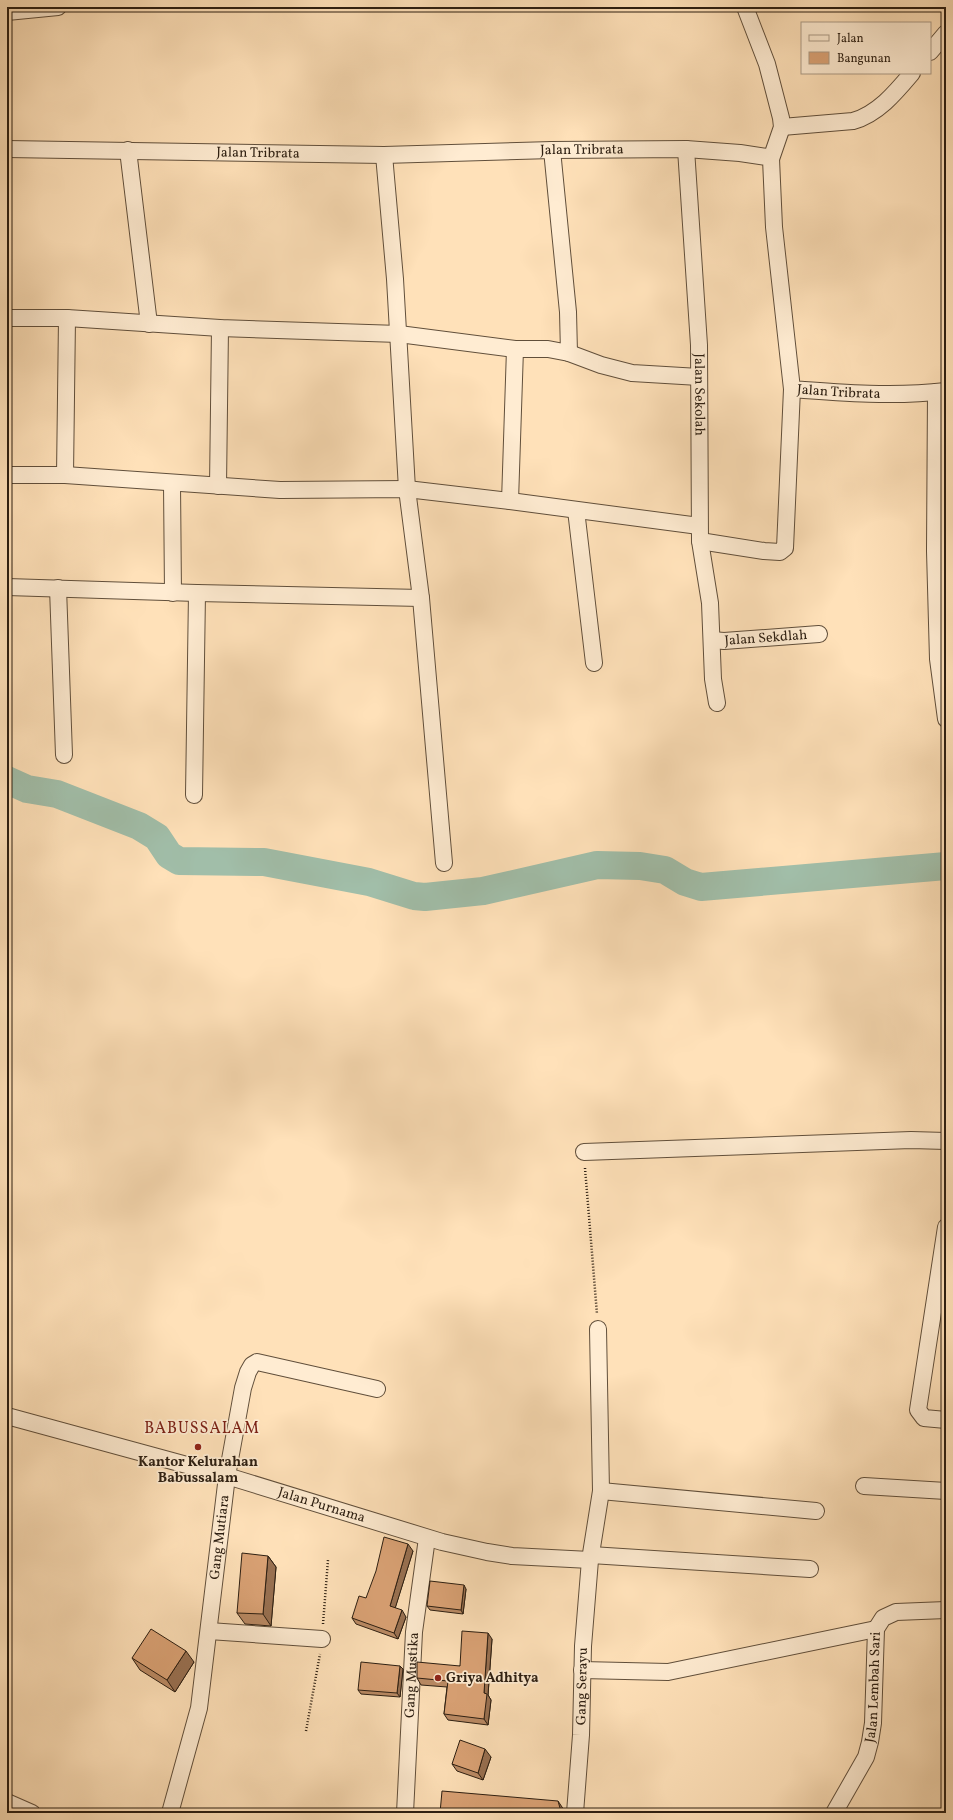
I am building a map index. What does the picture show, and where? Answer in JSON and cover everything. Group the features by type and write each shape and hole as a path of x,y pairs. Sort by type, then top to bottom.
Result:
{"street":[{"path":"7,12 58,7"},
{"path":"745,7 767,64 781,118 782,127 771,159"},
{"path":"931,51 946,33"},
{"path":"782,127 853,121 862,118 872,113 898,91 911,74"},
{"name":"Jalan Tribrata","path":"7,149 384,155 552,150 686,149 740,152 771,159 774,228 792,390 870,394 941,391"},
{"name":"Jalan Sekolah","path":"686,149 699,345 700,534 710,603 713,679 717,703"},
{"path":"128,150 149,324"},
{"path":"552,150 568,312 569,353"},
{"path":"384,155 399,334 406,489 421,598 444,863"},
{"path":"7,318 67,318 220,328 399,334 515,349 548,349 569,353 601,365 632,373 699,377"},
{"path":"65,476 67,318"},
{"path":"218,486 220,328"},
{"path":"510,501 515,349"},
{"path":"7,475 65,476 280,490 406,489 576,510 700,534 764,551 780,552 785,548 792,390"},
{"path":"941,391 935,551 938,651 946,719"},
{"path":"172,484 173,593"},
{"path":"576,510 594,662"},
{"path":"7,587 173,593 421,598"},
{"path":"58,588 64,755"},
{"path":"194,795 197,593"},
{"name":"Jalan Sekdlah","path":"712,640 724,641 819,634"},
{"path":"584,1152 903,1140 946,1142"},
{"path":"946,1227 918,1410 924,1418 946,1420"},
{"name":"Gang Serayu","path":"575,1813 581,1735 582,1670 590,1558 601,1491 598,1329"},
{"name":"Gang Mutiara","path":"170,1813 200,1708 228,1476 243,1388 248,1372 254,1363 376,1389"},
{"name":"Jalan Purnama","path":"7,1416 228,1476 427,1538 487,1552 512,1556 590,1558 810,1569"},
{"path":"864,1486 946,1491"},
{"path":"601,1491 816,1511"},
{"name":"Gang Mustika","path":"405,1813 414,1632 427,1538"},
{"name":"Jalan Lembah Sari","path":"834,1813 864,1762 870,1742 873,1723 876,1629 883,1618 896,1612 946,1610"},
{"path":"582,1670 668,1672 876,1629"},
{"path":"209,1631 322,1639"},
{"path":"7,1802 32,1813"}],"path":[{"path":"584,1152 598,1329"}],"building":[{"path":"384,1537 408,1544 390,1606 402,1610 394,1633 352,1618 359,1596 366,1598 376,1571"},
{"path":"242,1553 268,1556 263,1614 237,1613"},
{"path":"430,1581 464,1585 461,1610 427,1606"},
{"path":"151,1629 186,1651 167,1680 132,1658"},
{"path":"462,1631 488,1633 484,1693 487,1694 484,1719 444,1714 448,1681 417,1678 417,1662 460,1666"},
{"path":"361,1662 400,1666 397,1693 358,1690"},
{"path":"460,1740 485,1749 478,1773 452,1764"},
{"path":"442,1791 558,1801 560,1813 440,1813"}],"waterway":[{"path":"7,780 27,789 57,794 139,826 157,837 169,855 179,861 264,862 369,882 414,896 425,897 483,891 597,865 640,866 665,870 685,882 701,887 946,866"}],"place":[{"name":"Kantor Kelurahan Babussalam","path":"198,1447"},
{"name":"Griya Adhitya","path":"438,1678"}],"district":[{"name":"BABUSSALAM","path":"202,1429"}]}
